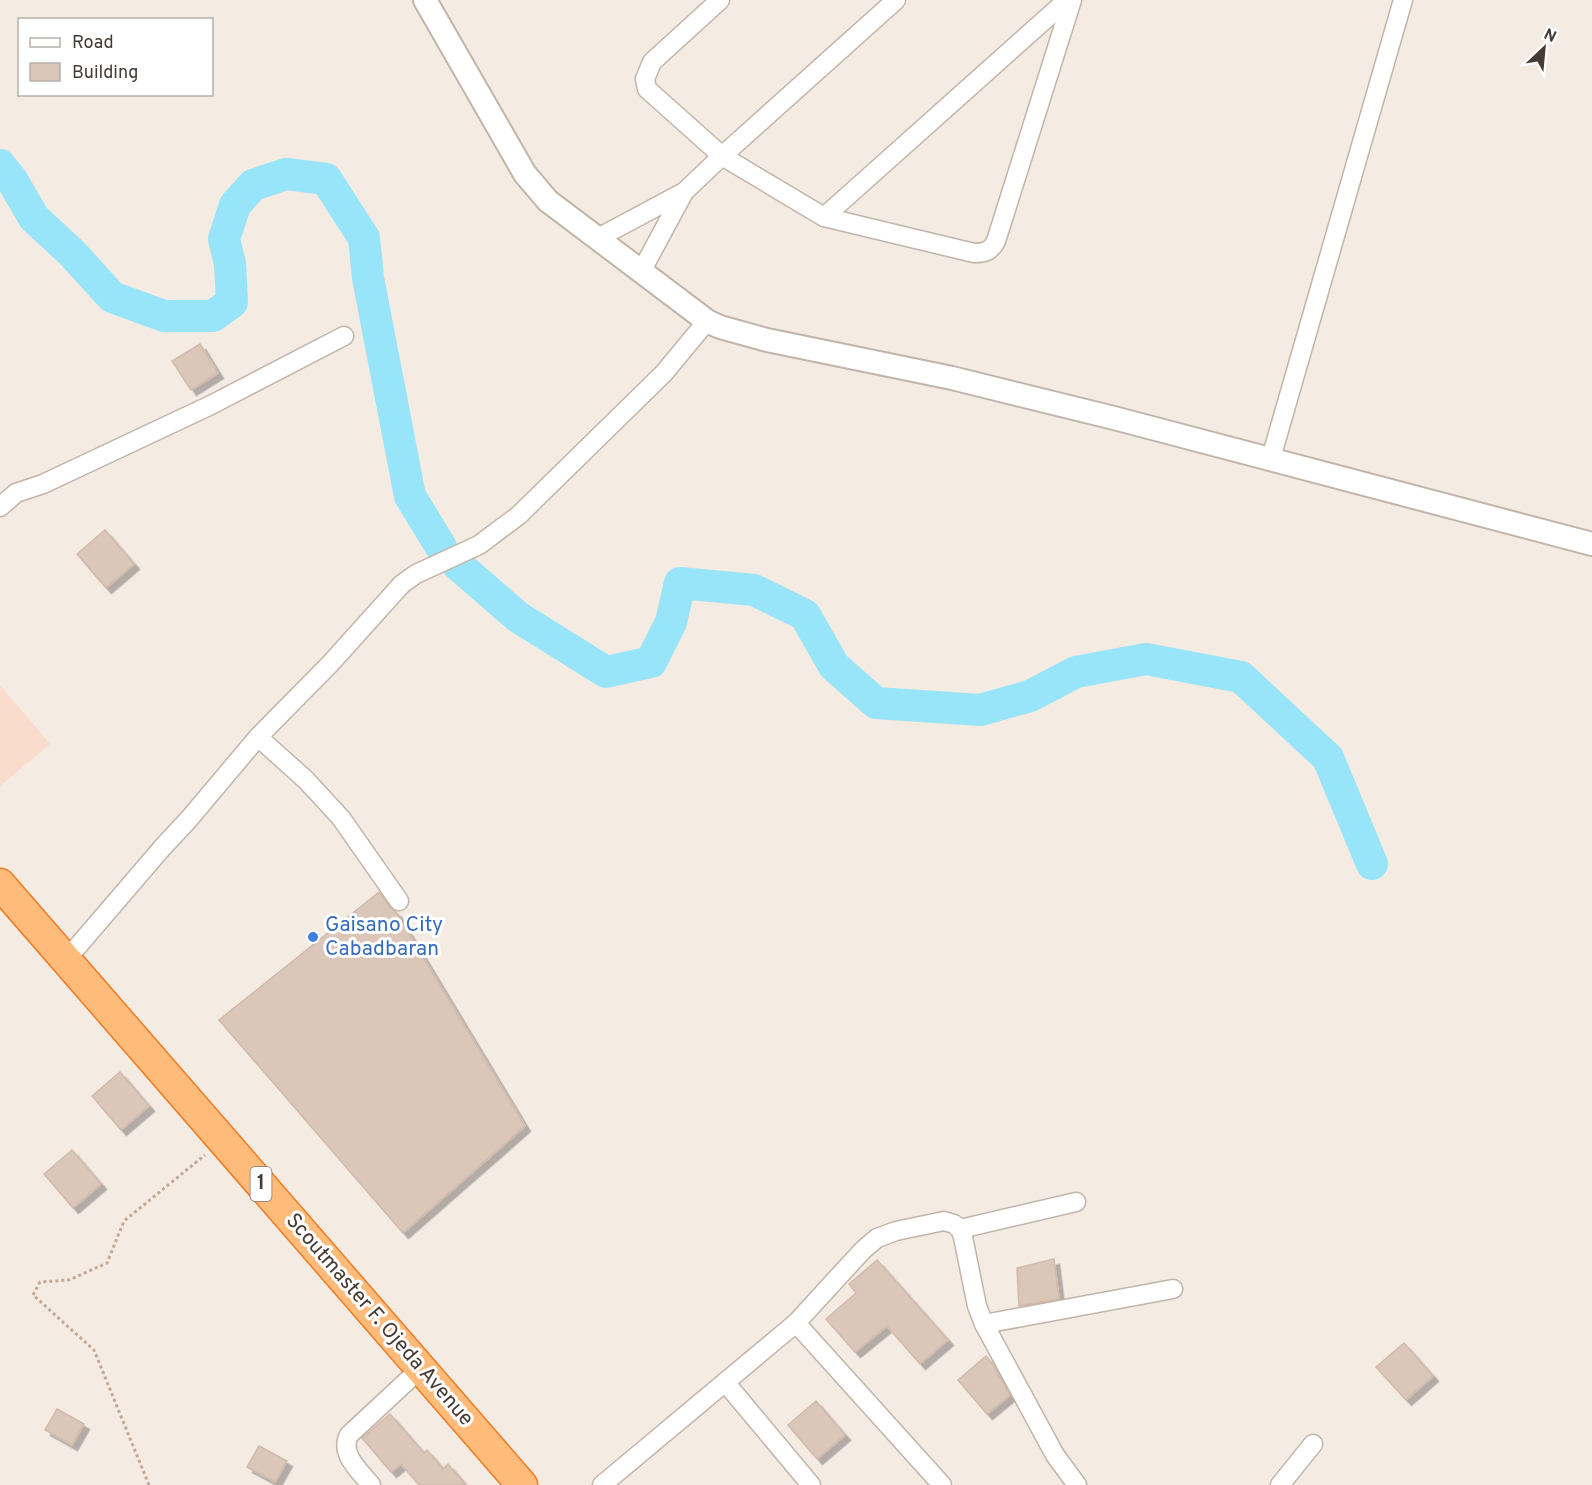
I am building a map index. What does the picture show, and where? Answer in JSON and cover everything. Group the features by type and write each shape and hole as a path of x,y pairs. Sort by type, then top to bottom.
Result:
{"highway":[{"name":"Scoutmaster F. Ojeda Avenue","path":"0,884 522,1485"}],"street":[{"path":"425,0 525,174 548,201 706,321 767,339 952,378 1271,458 1592,544"},
{"path":"720,0 652,62 645,79 647,89 722,156 824,217 974,253 983,253 992,248 996,241 1072,0"},
{"path":"598,238 684,192 896,0"},
{"path":"824,217 1067,0"},
{"path":"1271,458 1402,0"},
{"path":"641,272 684,192"},
{"path":"66,960 258,737 330,664 402,584 416,574 479,545 519,515 664,373 706,321"},
{"path":"0,507 16,493 43,484 211,405 344,336"},
{"path":"258,737 306,780 341,818 399,901"},
{"path":"960,1229 1076,1202"},
{"path":"602,1485 796,1323 877,1238 896,1231 944,1221 960,1229 977,1306 984,1324 1055,1455 1077,1485"},
{"path":"984,1324 1173,1289"},
{"path":"796,1323 942,1485"},
{"path":"371,1485 350,1459 346,1450 346,1442 349,1435 420,1368"},
{"path":"725,1382 811,1485"},
{"path":"1280,1485 1313,1444"}],"path":[{"path":"149,1485 94,1350 33,1295 40,1282 69,1280 107,1263 124,1221 223,1140"}],"shaded area":[{"path":"0,685 50,744 0,786"}],"building":[{"path":"200,344 218,373 191,390 172,361"},
{"path":"105,530 134,564 106,588 77,554"},
{"path":"379,892 396,912 525,1126 403,1233 219,1020"},
{"path":"120,1072 149,1106 121,1130 92,1096"},
{"path":"72,1150 101,1184 73,1208 44,1174"},
{"path":"1054,1259 1059,1299 1019,1306 1017,1268"},
{"path":"877,1260 948,1340 920,1364 887,1326 855,1352 826,1319 856,1293 849,1284"},
{"path":"1404,1343 1433,1376 1406,1400 1376,1367"},
{"path":"986,1356 1010,1395 987,1414 958,1380"},
{"path":"816,1401 845,1435 817,1459 788,1425"},
{"path":"57,1409 84,1424 72,1445 45,1430"},
{"path":"390,1414 424,1453 427,1450 443,1469 448,1464 466,1485 419,1485 401,1464 391,1472 362,1438"},
{"path":"259,1446 287,1461 275,1482 247,1467"}],"waterway":[{"path":"0,165 12,180 34,218 71,252 112,297 164,316 213,316 232,302 230,264 224,239 235,205 253,185 286,174 326,179 364,238 368,278 410,496 441,547"},
{"path":"458,565 518,617 606,672 651,662 671,622 680,583 754,590 805,615 834,666 876,703 980,710 1030,696 1076,672 1146,659 1241,677 1328,758 1372,864"}],"place":[{"name":"Gaisano City Cabadbaran","path":"313,937"}]}
